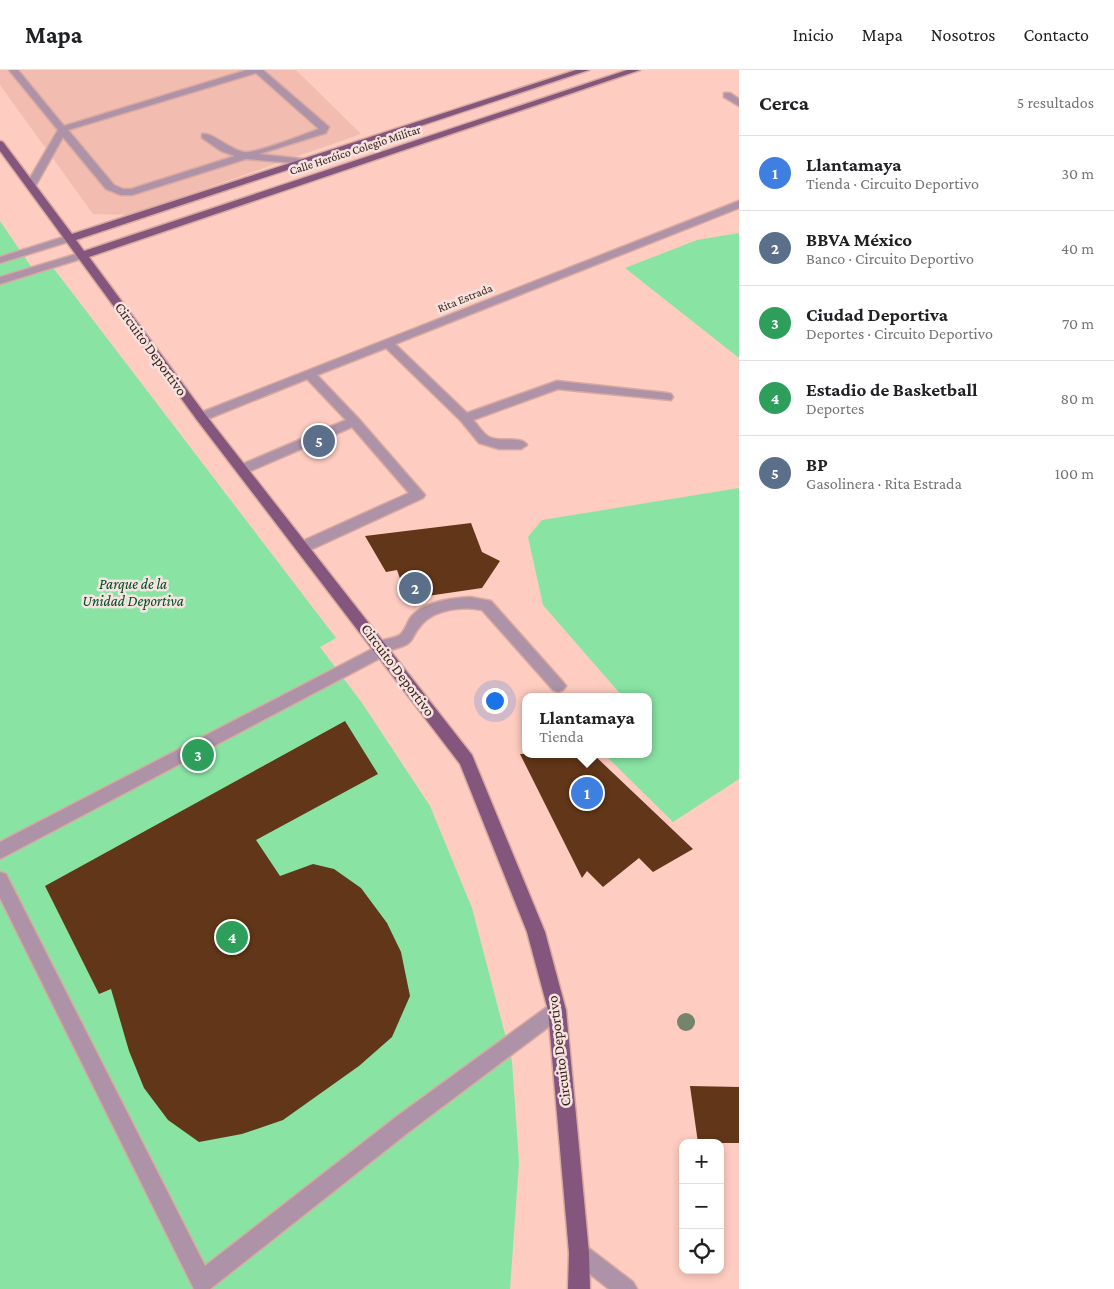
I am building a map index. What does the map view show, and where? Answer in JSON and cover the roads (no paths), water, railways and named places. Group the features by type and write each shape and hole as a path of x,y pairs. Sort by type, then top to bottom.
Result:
{"main road":[{"name":"Calle Heróico Colegio Militar","path":"70,238 303,162 567,72 585,70"},
{"name":"Calle Heróico Colegio Militar","path":"83,255 636,70"},
{"name":"Circuito Deportivo","path":"0,144 201,417 304,547 466,760 536,932 557,1010 579,1253 579,1289"},
{"path":"229,186 242,201"}],"street":[{"path":"13,70 63,129 110,187 121,192 132,192 315,135 323,131 324,127 257,70 63,129 31,185"},
{"path":"726,95 739,103"},
{"path":"205,136 224,149 246,156 303,162"},
{"name":"Rita Estrada","path":"201,417 739,204"},
{"path":"0,260 70,238"},
{"path":"0,281 83,255"},
{"path":"387,343 465,418 483,440 499,445 521,446"},
{"path":"304,547 418,495 354,421 309,374"},
{"path":"465,418 557,385 667,397"},
{"path":"243,469 354,421"},
{"path":"0,851 382,648 403,640 410,634 417,619 440,608 477,602 486,604 558,686"},
{"path":"0,880 202,1282 403,1124 557,1010"},
{"path":"579,1253 626,1289"}],"place":[{"name":"BP","path":"319,441"},
{"name":"BBVA México","path":"415,588"},
{"name":"Ciudad Deportiva","path":"198,755"},
{"name":"Llantamaya","path":"587,793"},
{"name":"Estadio de Basketball","path":"232,937"}],"park label":[{"name":"Parque de la Unidad Deportiva","path":"133,592"}]}
